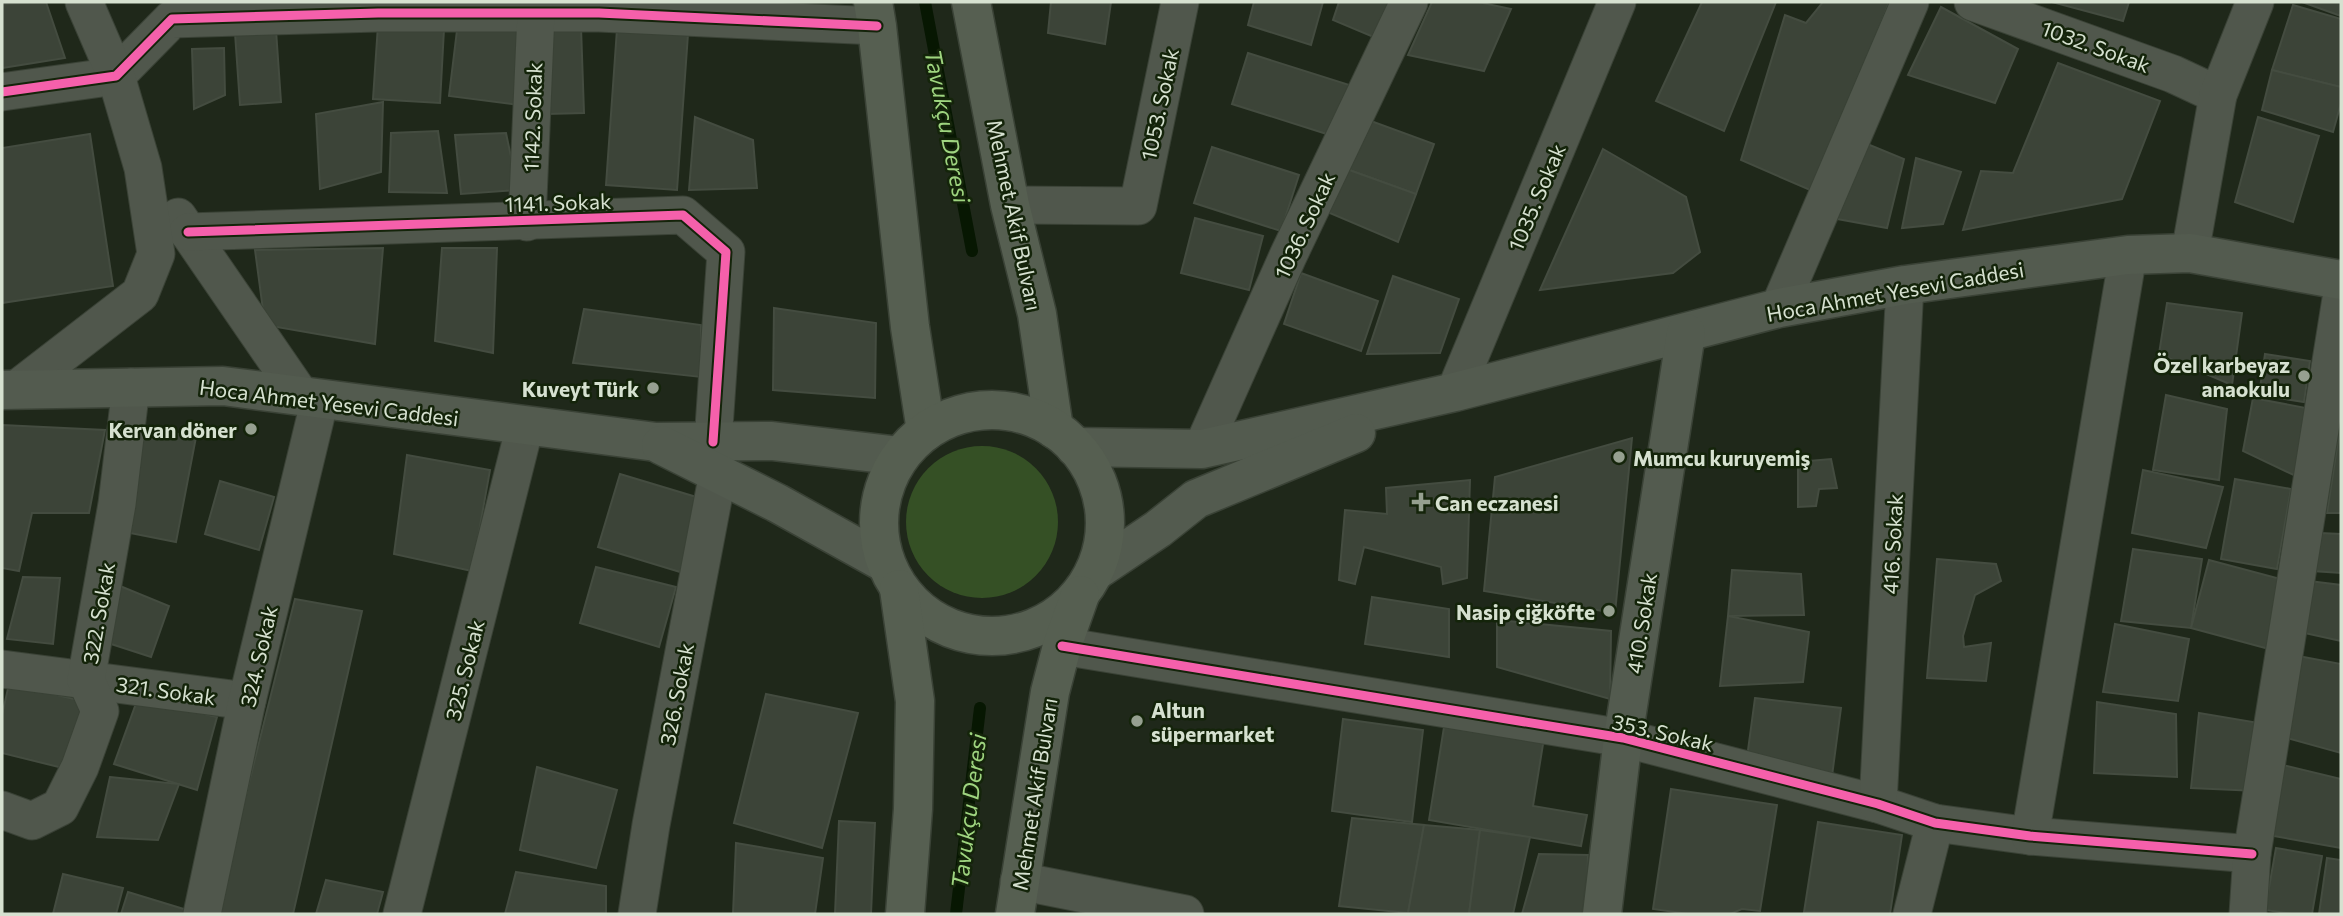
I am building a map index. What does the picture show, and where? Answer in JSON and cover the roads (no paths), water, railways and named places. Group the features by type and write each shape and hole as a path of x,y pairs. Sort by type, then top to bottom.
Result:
{"main road":[{"name":"Mehmet Akif Bulvarı","path":"971,2 1010,205 1065,438"},
{"path":"875,14 910,327 913,443"},
{"name":"Hoca Ahmet Yesevi Caddesi","path":"1455,392 1779,308 1905,285 2128,255 2190,253 2341,280"},
{"name":"410. Sokak","path":"1602,914 1623,738 1686,333"},
{"name":"Hoca Ahmet Yesevi Caddesi","path":"10,389 223,386 656,442 715,458 892,576"},
{"path":"1065,438 1202,449 1455,392"},
{"path":"892,576 923,614 954,630 988,637 1023,633 1055,618 1087,583 1196,499 1455,392"},
{"path":"905,914 913,809 915,701 892,576 878,526 883,489 913,443 957,416 990,410 1024,414 1065,438 1094,474 1104,506 1104,540 1087,583"},
{"path":"715,458 772,441 913,443"},
{"name":"Mehmet Akif Bulvarı","path":"1017,898 1050,692 1062,646 1087,583"}],"street":[{"path":"10,389 140,294 156,254 143,168 117,76 84,2"},
{"name":"1053. Sokak","path":"1010,205 1138,206 1180,2"},
{"name":"1036. Sokak","path":"1202,449 1289,256 1409,2"},
{"name":"1035. Sokak","path":"1455,392 1616,2"},
{"path":"1779,308 1910,2"},
{"name":"1032. Sokak","path":"1973,2 2173,74 2218,94"},
{"path":"2190,253 2218,94 2255,2"},
{"path":"2,92 117,76 172,19 378,13 875,14"},
{"name":"1142. Sokak","path":"527,222 536,13"},
{"path":"143,168 311,398"},
{"name":"1141. Sokak","path":"188,232 683,215 726,252 715,458"},
{"path":"2030,836 2128,255"},
{"name":"416. Sokak","path":"1878,804 1905,285"},
{"path":"2248,914 2252,854 2341,299"},
{"name":"322. Sokak","path":"2,810 32,821 60,807 80,767 100,711 86,680 117,504 131,387"},
{"name":"324. Sokak","path":"202,914 311,398"},
{"name":"325. Sokak","path":"402,914 526,426"},
{"name":"326. Sokak","path":"637,914 715,458"},
{"name":"353. Sokak","path":"1062,646 1623,738 1878,804 1935,823 2030,836 2252,854"},
{"name":"321. Sokak","path":"2,669 247,701"},
{"path":"1912,914 1935,823"},
{"path":"1017,898 1185,914"}],"waterway":[{"name":"Tavukçu Deresi","path":"925,2 972,251"},
{"name":"Tavukçu Deresi","path":"956,914 980,708"}],"place":[{"name":"Özel karbeyaz anaokulu","path":"2304,376"},
{"name":"Kuveyt Türk","path":"653,388"},
{"name":"Kervan döner","path":"251,429"},
{"name":"Mumcu kuruyemiş","path":"1619,457"},
{"name":"Can eczanesi","path":"1421,502"},
{"name":"Nasip çiğköfte","path":"1609,611"},
{"name":"Altun süpermarket","path":"1137,721"}]}
